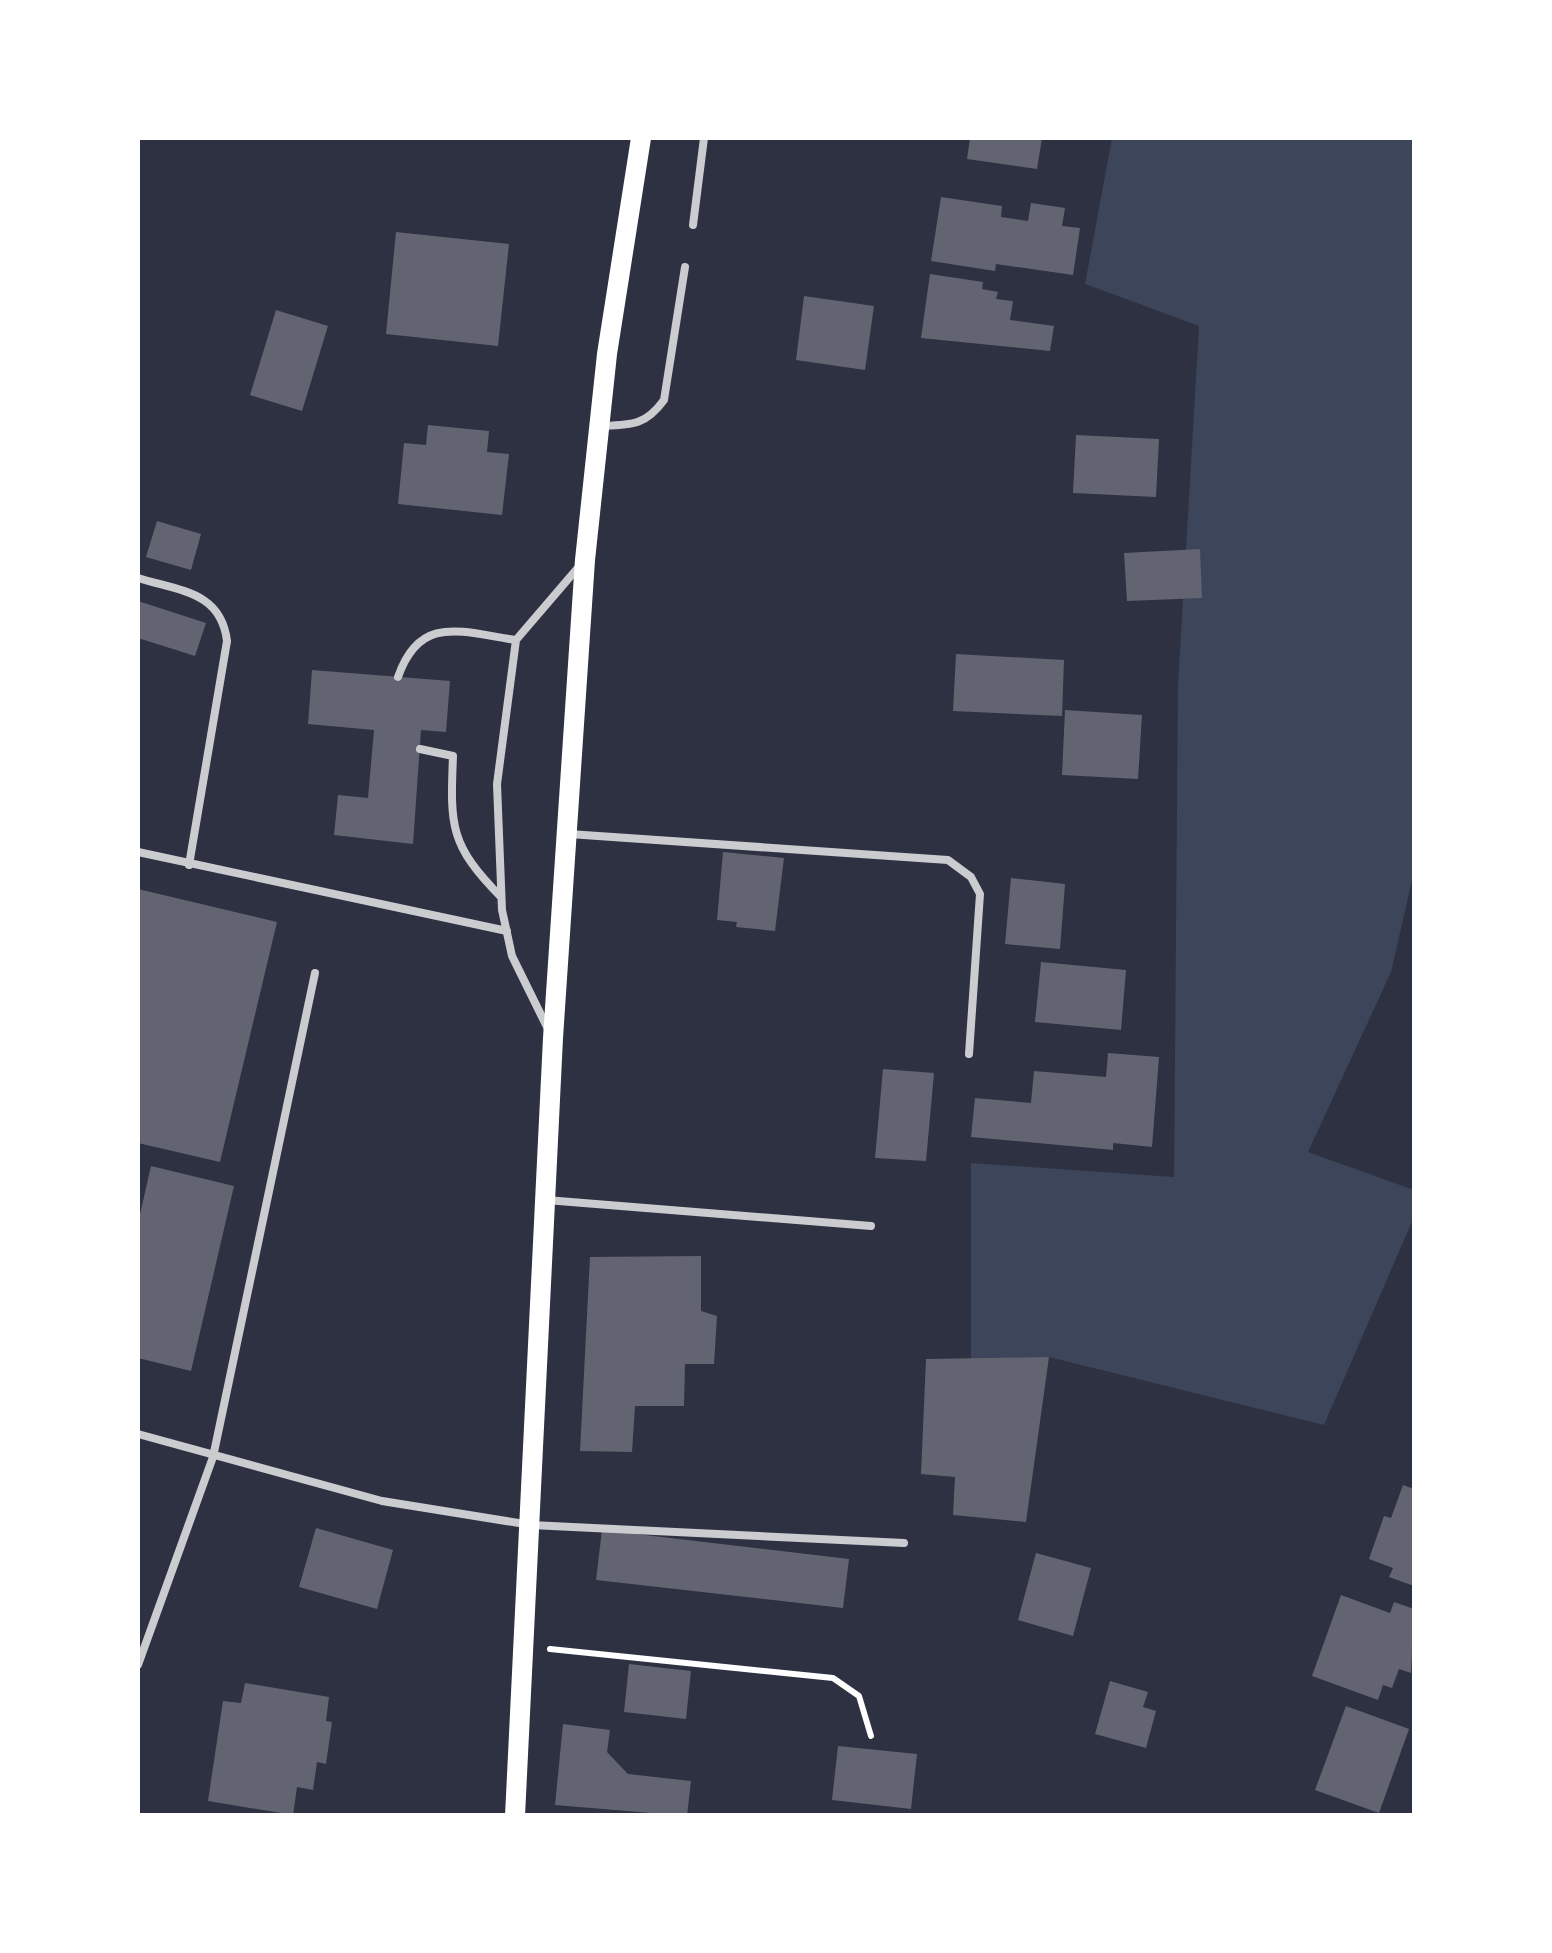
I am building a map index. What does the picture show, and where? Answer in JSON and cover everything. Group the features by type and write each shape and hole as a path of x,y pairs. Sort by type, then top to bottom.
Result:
{"main road":[{"path":"514,1816 552,1038 584,560 598,426 641,138"}],"lane":[{"path":"693,225 704,138"},
{"path":"598,426 636,425 652,417 664,400 685,267"},
{"path":"552,1038 512,956 501,898 497,784 516,640 584,560"},
{"path":"138,578 210,601 224,618 227,641 188,865"},
{"path":"398,676 407,650 424,634 445,631 516,640"},
{"path":"420,749 452,756 450,811 466,862 501,898"},
{"path":"568,834 948,860 971,878 980,894 970,1054"},
{"path":"138,852 507,931"},
{"path":"138,1665 213,1457 316,973"},
{"path":"546,1200 871,1226"},
{"path":"138,1434 382,1501 531,1525 904,1543"}],"path":[{"path":"523,1646 833,1678 859,1696 871,1736"}],"shaded area":[{"path":"1112,138 1414,138 1414,872 1391,972 1308,1152 1414,1190 1414,1217 1324,1425 1049,1357 971,1359 971,1163 1174,1177 1178,685 1199,326 1085,284"}],"building":[{"path":"970,138 1042,138 1037,169 967,159"},
{"path":"941,197 1002,206 1001,217 1028,221 1031,203 1065,208 1062,226 1080,228 1073,275 996,264 995,271 931,261"},
{"path":"396,232 509,244 498,346 386,334"},
{"path":"930,274 983,282 982,289 998,292 996,299 1013,301 1010,320 1054,326 1050,351 921,338"},
{"path":"804,296 874,306 865,370 796,360"},
{"path":"276,310 328,326 302,411 250,395"},
{"path":"428,425 489,431 487,452 509,454 502,515 398,504 404,443 426,445"},
{"path":"1076,435 1159,439 1156,497 1073,493"},
{"path":"157,521 201,534 191,570 146,557"},
{"path":"1200,549 1202,598 1127,601 1124,553"},
{"path":"138,601 206,623 195,656 138,638"},
{"path":"956,654 1064,660 1062,716 953,711"},
{"path":"312,670 450,681 446,732 421,730 413,844 334,835 338,795 368,798 374,730 308,724"},
{"path":"1065,710 1142,715 1138,779 1062,775"},
{"path":"723,852 784,858 775,931 736,927 737,922 717,920"},
{"path":"1011,878 1065,884 1060,949 1005,944"},
{"path":"138,889 277,922 220,1162 138,1143"},
{"path":"1041,962 1126,970 1121,1030 1035,1022"},
{"path":"1108,1053 1159,1057 1152,1147 1113,1143 1113,1150 971,1137 975,1098 1031,1103 1034,1071 1106,1077"},
{"path":"883,1069 934,1073 926,1161 875,1158"},
{"path":"151,1166 234,1186 191,1371 138,1358 138,1223"},
{"path":"701,1256 701,1311 717,1316 714,1364 685,1364 684,1406 635,1406 632,1452 580,1451 590,1257"},
{"path":"1049,1357 1026,1522 953,1515 955,1477 921,1474 926,1359"},
{"path":"1403,1485 1414,1489 1414,1586 1389,1577 1393,1568 1369,1559 1384,1516 1391,1518"},
{"path":"316,1528 393,1550 377,1609 299,1587"},
{"path":"602,1530 849,1559 843,1608 596,1580"},
{"path":"1036,1553 1091,1568 1073,1636 1018,1620"},
{"path":"1341,1595 1390,1613 1394,1602 1414,1609 1411,1673 1399,1669 1392,1688 1383,1685 1378,1700 1312,1676"},
{"path":"629,1664 691,1671 686,1719 624,1712"},
{"path":"1110,1681 1148,1692 1143,1707 1156,1711 1146,1748 1095,1734"},
{"path":"245,1683 329,1697 326,1721 332,1722 326,1764 317,1762 313,1790 297,1787 293,1815 208,1801 223,1701 241,1703"},
{"path":"1346,1706 1409,1729 1379,1813 1315,1790"},
{"path":"563,1724 610,1730 607,1752 628,1774 691,1781 687,1816 555,1805"},
{"path":"838,1746 917,1754 911,1809 832,1800"}]}
